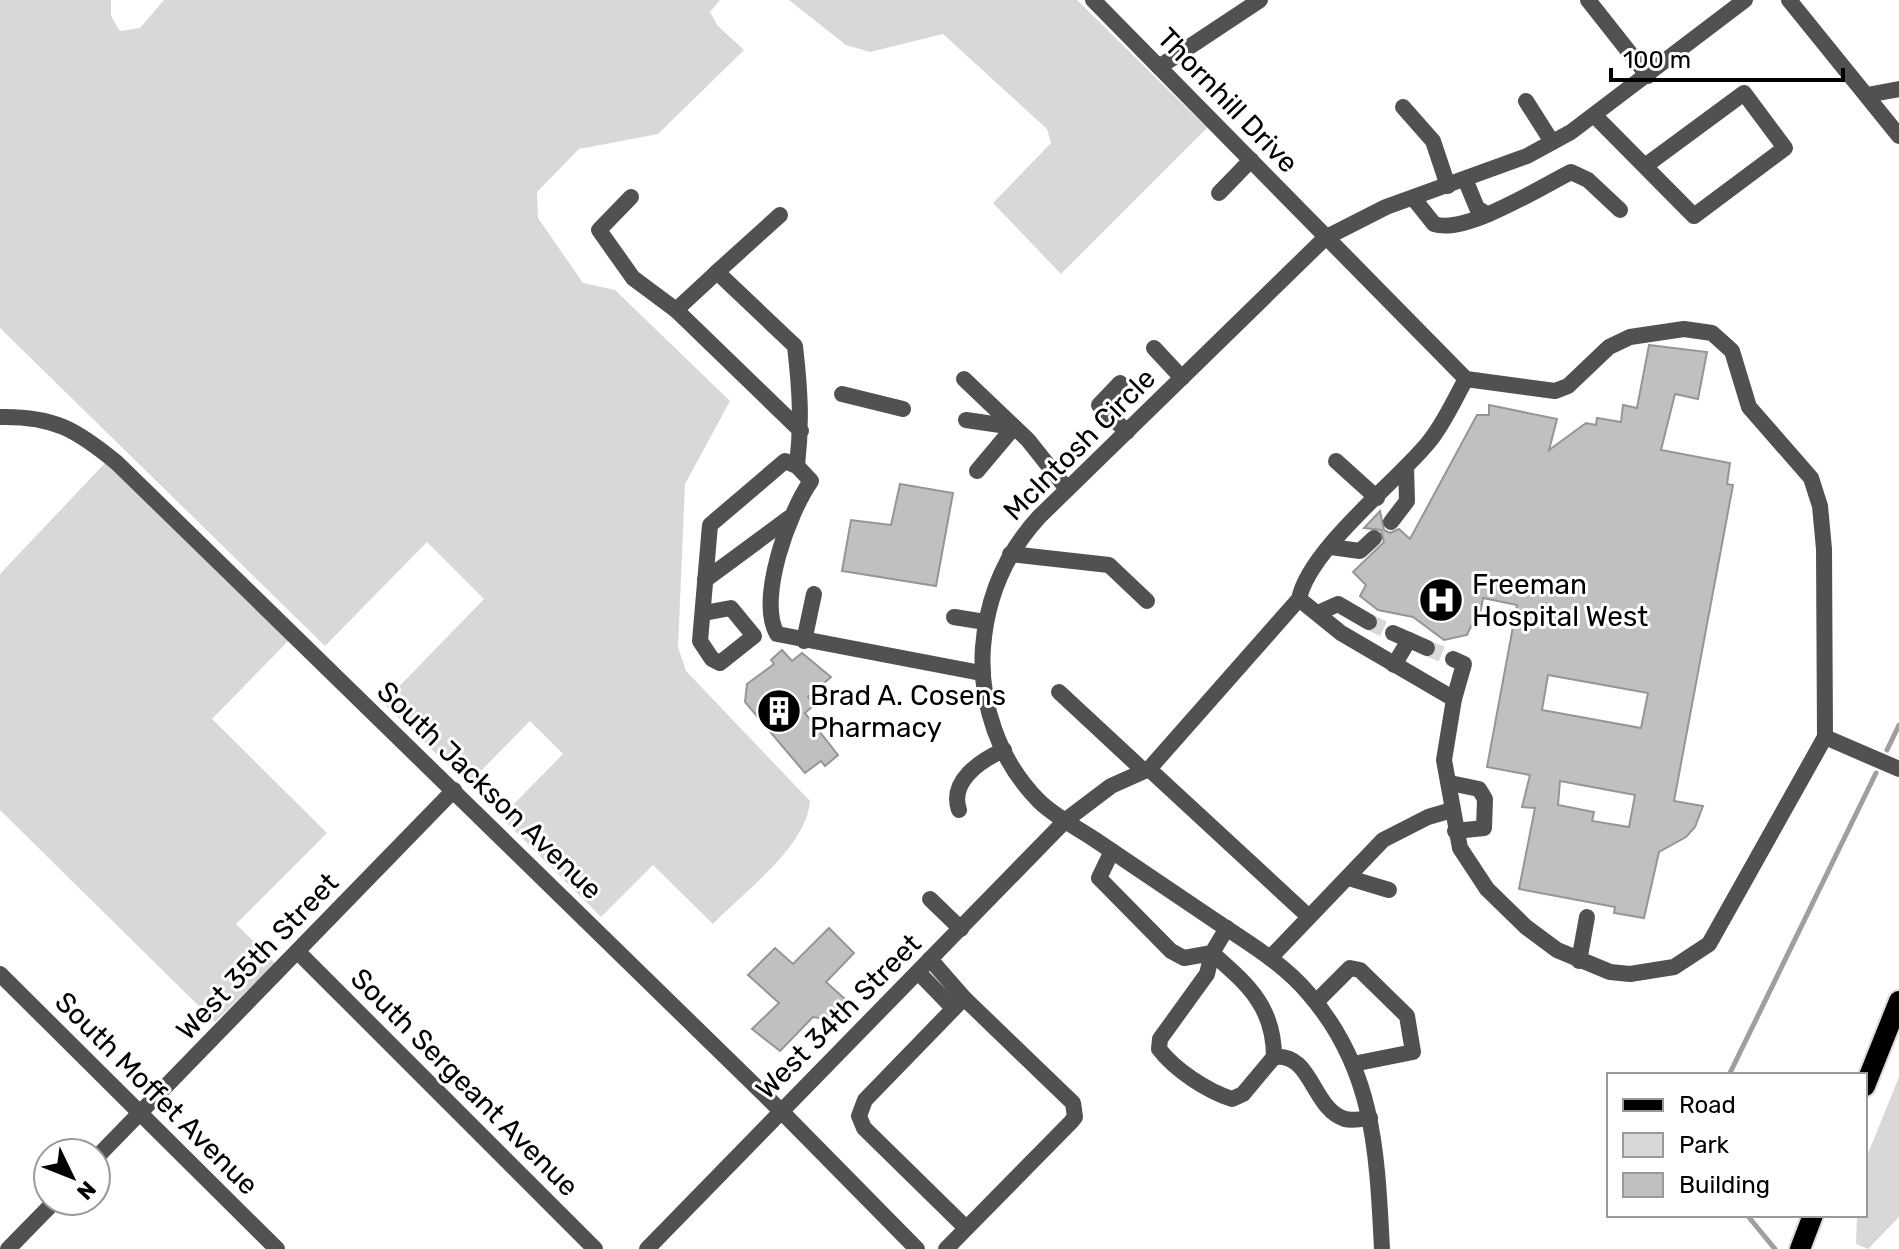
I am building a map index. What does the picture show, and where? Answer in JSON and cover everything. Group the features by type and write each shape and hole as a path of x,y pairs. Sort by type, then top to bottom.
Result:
{"main road":[{"path":"1867,1081 1899,1001"},
{"path":"1800,1249 1812,1217"}],"street":[{"name":"Thornhill Drive","path":"1093,0 1466,379"},
{"path":"1159,67 1260,0"},
{"path":"1588,0 1648,76"},
{"name":"McIntosh Circle","path":"1382,1249 1379,1156 1370,1118 1353,1064 1316,1002 1270,958 1042,804 1024,784 1004,750 989,712 981,673 985,622 993,592 1021,537 1325,238 1386,207 1448,186 1552,142 1595,116 1745,0"},
{"path":"1789,0 1899,136"},
{"path":"1867,95 1899,89"},
{"path":"1595,116 1694,216 1785,148 1744,93 1645,166"},
{"path":"1526,101 1552,142"},
{"path":"1403,107 1433,141 1448,186"},
{"path":"1219,193 1251,160"},
{"path":"1414,199 1434,224 1452,227 1533,194 1571,172 1588,180 1620,210"},
{"path":"1465,179 1477,208 1485,213"},
{"path":"631,197 599,230 633,278 676,310 801,431"},
{"path":"676,310 780,215"},
{"path":"717,272 795,346 801,431 797,466"},
{"path":"1453,659 1464,664 1454,699 1444,760 1460,848 1487,889 1526,927 1579,961 1610,972 1674,967 1709,944 1721,929 1825,737 1824,549 1820,506 1811,478 1749,407 1732,351 1694,315"},
{"path":"1147,770 1299,599 1303,582 1331,547 1438,430 1466,379 1555,391 1568,386 1609,347 1630,337 1684,329 1712,333"},
{"path":"1154,348 1182,378"},
{"path":"964,379 1014,427 1067,489"},
{"path":"1120,383 1099,405 1127,432"},
{"path":"842,394 903,409"},
{"name":"South Jackson Avenue","path":"0,417 52,421 74,430 117,463 781,1111 917,1249"},
{"path":"966,420 1014,427"},
{"path":"977,471 1014,427"},
{"path":"704,613 710,525 785,461 797,466 811,481 789,518 774,587 771,625 777,634 981,673"},
{"path":"1336,461 1377,498"},
{"path":"1391,522 1407,501 1406,467"},
{"path":"705,580 789,518"},
{"path":"1331,547 1360,551 1374,538"},
{"path":"1010,554 1109,565 1147,601"},
{"path":"804,641 814,594"},
{"path":"1299,599 1341,633 1454,699"},
{"path":"1318,613 1338,604 1369,622"},
{"path":"954,617 985,622"},
{"path":"1394,665 1401,636 1427,648"},
{"path":"1059,692 1308,916"},
{"path":"1825,737 1899,769"},
{"path":"959,810 956,792 963,779 987,757 1004,750"},
{"name":"West 34th Street","path":"647,1249 1066,820 1111,786 1147,770"},
{"path":"1450,783 1479,789 1485,799 1484,828 1455,831"},
{"name":"West 35th Street","path":"112,1142 454,790"},
{"path":"1270,958 1383,840 1428,817 1452,810"},
{"path":"1112,851 1099,878 1105,888 1171,951 1184,958 1212,953"},
{"path":"1349,878 1389,890"},
{"path":"930,899 961,929"},
{"path":"1579,961 1587,917"},
{"path":"1227,928 1212,953 1207,974 1160,1039 1159,1049 1167,1060 1218,1095 1232,1099 1243,1094 1274,1057 1285,1055 1296,1061 1334,1113 1347,1120 1370,1118"},
{"name":"South Sergeant Avenue","path":"298,952 595,1249"},
{"path":"1212,953 1254,991 1274,1032 1274,1057"},
{"path":"930,959 958,1003"},
{"path":"1316,1002 1350,968 1360,970 1407,1016 1413,1052 1353,1064"},
{"path":"918,972 1073,1103 1076,1111 1071,1122 946,1249"},
{"name":"South Moffet Avenue","path":"0,974 277,1249"},
{"path":"958,1003 865,1100 859,1116 864,1128 966,1228"},
{"path":"8,1249 39,1217"}],"green space":[{"path":"0,0 111,0 111,16 120,31 140,28 164,0 720,0 710,12 717,25 744,50 658,134 579,149 537,192 538,218 583,283 615,290 730,401 685,484 678,647 686,671 810,801 798,835 786,851 713,924 653,865 601,917 501,817 563,754 530,721 468,784 383,703 484,599 427,542 325,646 0,328"},
{"path":"789,0 1077,0 1207,128 1061,274 993,203 1051,143 1047,129 943,34 870,52 846,45"},
{"path":"107,461 291,638 212,719 327,833 236,924 275,963 215,1022 0,810 0,574"},
{"path":"1899,1077 1899,1217 1868,1249 1856,1244 1857,1217 1867,1217 1867,1156"}],"building":[{"path":"1649,345 1707,352 1698,399 1675,394 1661,450 1730,463 1727,484 1733,485 1674,801 1703,806 1695,827 1686,837 1659,852 1644,918 1614,913 1615,907 1519,889 1535,808 1522,807 1530,775 1487,767 1517,605 1483,598 1478,626 1472,624 1467,635 1444,640 1413,617 1378,610 1360,596 1366,585 1353,572 1384,542 1381,530 1364,528 1380,511 1384,530 1390,533 1399,529 1410,539 1477,415 1489,415 1489,405 1557,419 1549,450 1586,423 1596,425 1597,418 1621,422 1623,405 1637,408","holes":["1548,675 1648,693 1641,728 1542,710","1560,781 1635,795 1629,827 1592,821 1594,812 1558,805"]},
{"path":"900,484 953,493 936,586 842,571 851,520 891,525"},
{"name":"Brad A. Cosens Pharmacy","path":"782,650 792,661 802,653 831,677 808,697 814,705 805,713 838,755 825,766 821,761 805,773 745,702 747,684 774,664 771,660"},
{"path":"829,928 854,953 826,982 845,999 826,1019 813,1017 780,1051 752,1029 779,1003 748,975 775,948 793,964"}],"waterway":[{"path":"1887,750 1899,725"},
{"path":"1730,1073 1876,773"},
{"path":"1749,1217 1775,1249"}],"tunnel":[{"path":"1369,622 1393,633"},
{"path":"1427,648 1453,659"}],"place":[{"name":"Freeman Hospital West","path":"1441,600"},
{"name":"Brad A. Cosens Pharmacy","path":"779,711"}]}
